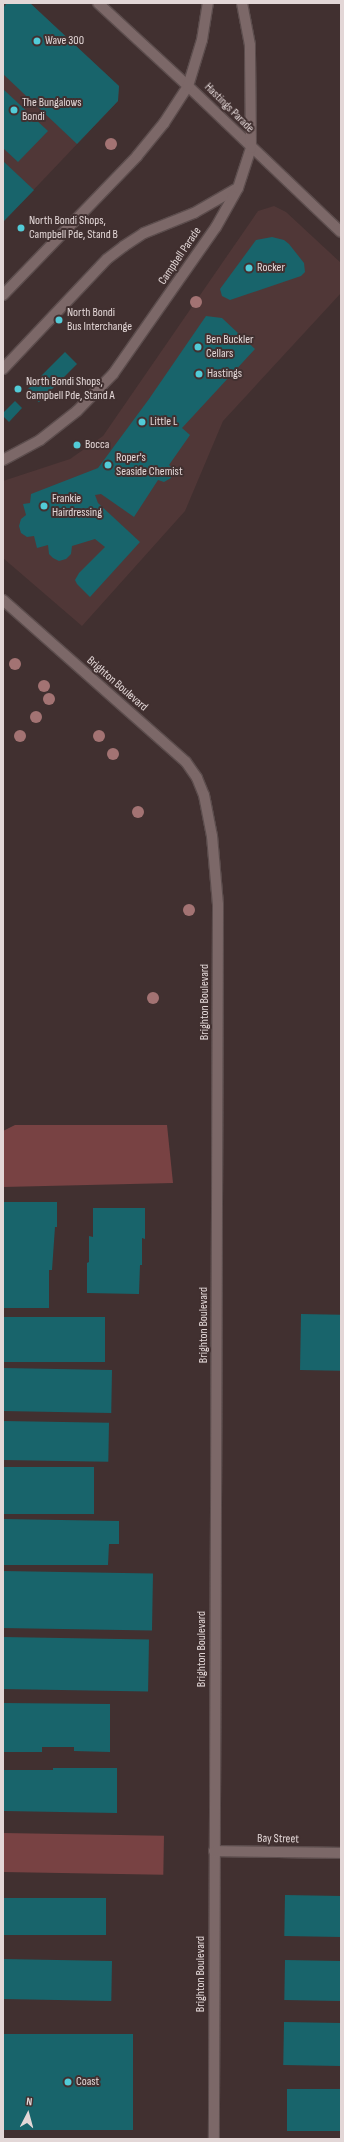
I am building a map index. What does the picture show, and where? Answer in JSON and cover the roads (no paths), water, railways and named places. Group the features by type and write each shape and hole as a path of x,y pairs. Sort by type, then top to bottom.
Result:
{"street":[{"name":"Hastings Parade","path":"98,3 188,86 251,148 341,232"},
{"path":"3,295 137,156 164,123 188,86 202,40 208,3"},
{"name":"Campbell Parade","path":"3,460 40,440 77,411 113,374 216,227 238,188 251,148 250,45 242,3"},
{"path":"3,369 107,259 144,233 201,210 238,188"},
{"name":"Brighton Boulevard","path":"3,600 186,762 197,778 204,796 212,836 218,905 214,2139"},
{"name":"Bay Street","path":"214,1851 341,1853"}],"place":[{"name":"Wave 300","path":"37,41"},
{"name":"The Bungalows Bondi","path":"14,110"},
{"name":"North Bondi Shops, Campbell Pde, Stand B","path":"21,228"},
{"name":"Rocker","path":"249,268"},
{"name":"North Bondi Bus Interchange","path":"59,320"},
{"name":"Ben Buckler Cellars","path":"198,347"},
{"name":"Hastings","path":"199,374"},
{"name":"North Bondi Shops, Campbell Pde, Stand A","path":"18,389"},
{"name":"Little L","path":"142,422"},
{"name":"Bocca","path":"77,445"},
{"name":"Roper's Seaside Chemist","path":"108,465"},
{"name":"Frankie Hairdressing","path":"44,506"},
{"name":"Coast","path":"68,2082"}]}
